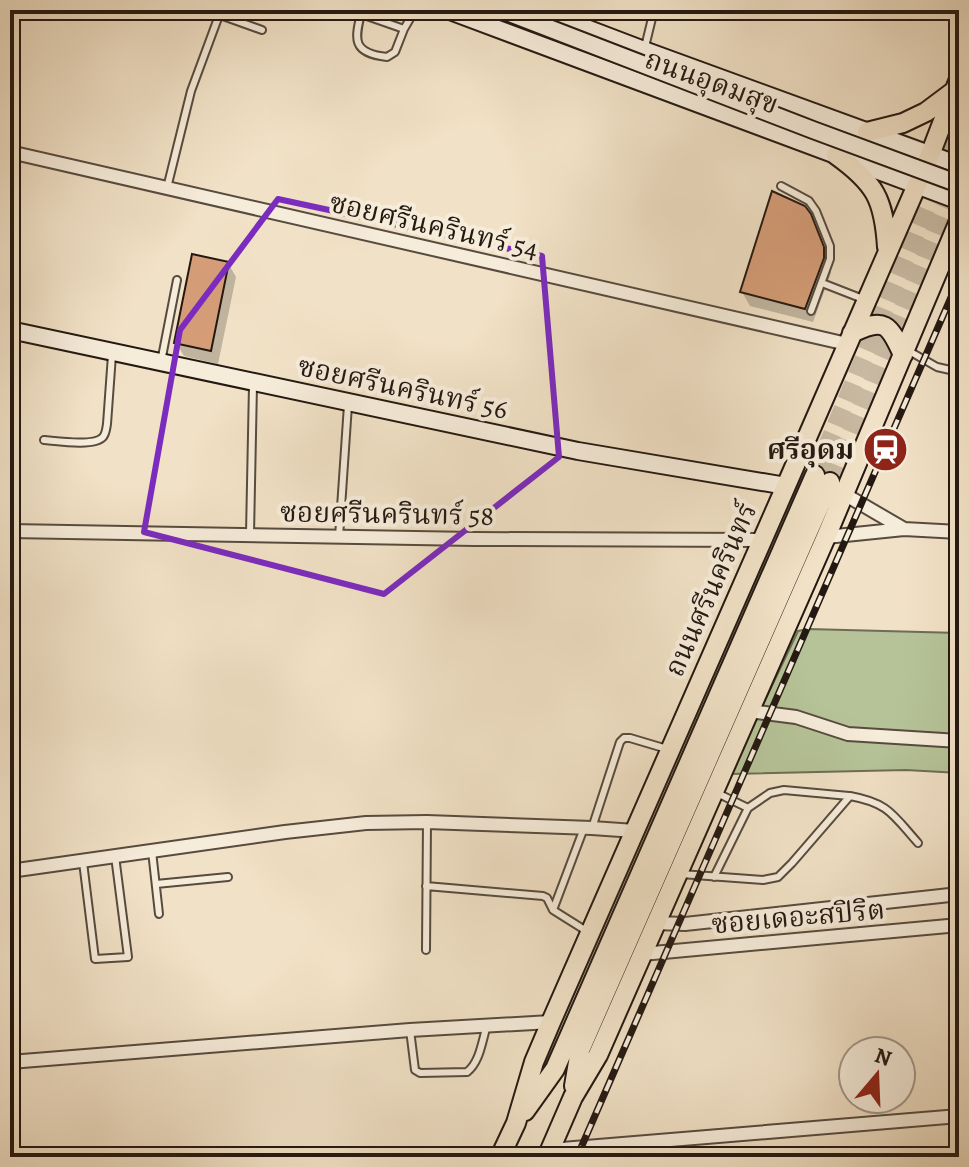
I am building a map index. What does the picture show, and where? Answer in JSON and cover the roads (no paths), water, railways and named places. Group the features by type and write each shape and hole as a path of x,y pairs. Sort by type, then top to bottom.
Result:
{"main road":[{"name":"ถนนอุดมสุข","path":"447,10 959,201"},
{"name":"ถนนอุดมสุข","path":"502,10 959,184"},
{"name":"ถนนอุดมสุข","path":"539,10 959,165"},
{"path":"713,109 727,108 733,101 735,94 725,80"},
{"path":"867,132 903,123 926,112 957,85"},
{"name":"ถนนศรีนครินทร์","path":"500,1157 516,1123 534,1062 551,1022 930,155 957,85"},
{"path":"836,155 854,168 878,196 885,221 887,250"},
{"name":"ถนนศรีนครินทร์","path":"516,1123 555,1069 830,484 889,389 954,244 959,221"},
{"path":"849,338 865,326 883,325 889,328 904,352"},
{"name":"ซอยศรีนครินทร์ 56","path":"10,330 578,451 786,486"},
{"name":"ถนนศรีนครินทร์","path":"548,1154 573,1097 598,1055 826,537 830,484"},
{"name":"ถนนศรีนครินทร์","path":"573,1097 580,1050 830,484"}],"street":[{"name":"ซอยศรีนครินทร์ 54","path":"10,152 849,338"},
{"path":"830,484 904,529"},
{"path":"826,537 904,529 959,532"},
{"name":"ซอยศรีนครินทร์ 58","path":"10,531 762,540"},
{"path":"749,711 796,717 848,734 959,741"},
{"path":"10,871 366,823 427,822 635,831"},
{"path":"655,923 685,924 959,894"},
{"name":"ซอยเดอะสปิริต","path":"642,954 959,925"},
{"path":"10,1062 410,1030 551,1022"},
{"path":"548,1154 633,1151 959,1116"}],"lane":[{"path":"404,29 361,12 357,44 377,56 392,55 415,10"},
{"path":"644,50 654,10"},
{"path":"167,188 191,91 220,13 262,30"},
{"path":"781,186 809,201 830,246 830,259 811,311"},
{"path":"161,362 177,280"},
{"path":"822,283 866,300"},
{"path":"44,440 94,443 102,439 107,424 112,351"},
{"path":"904,352 937,367 959,372"},
{"path":"250,535 253,381"},
{"path":"339,537 348,402"},
{"path":"553,910 620,742 630,738 670,750"},
{"path":"714,877 748,808 770,793 784,790 872,800 888,810 918,843"},
{"path":"714,792 748,808"},
{"path":"678,873 763,880 778,877 850,796"},
{"path":"426,950 427,822"},
{"path":"152,851 159,914"},
{"path":"83,860 95,959 128,957 115,856"},
{"path":"156,884 228,877"},
{"path":"426,886 543,896 553,910 590,933"},
{"path":"10,924 15,967"},
{"path":"410,1030 415,1070 420,1073 467,1072 472,1069 478,1056 487,1025"}],"tunnel":[{"path":"815,475 959,130"},
{"path":"830,482 959,174"}],"railway":[{"path":"577,1157 959,279"}],"place":[{"name":"ศรีอุดม","path":"885,449"}]}
